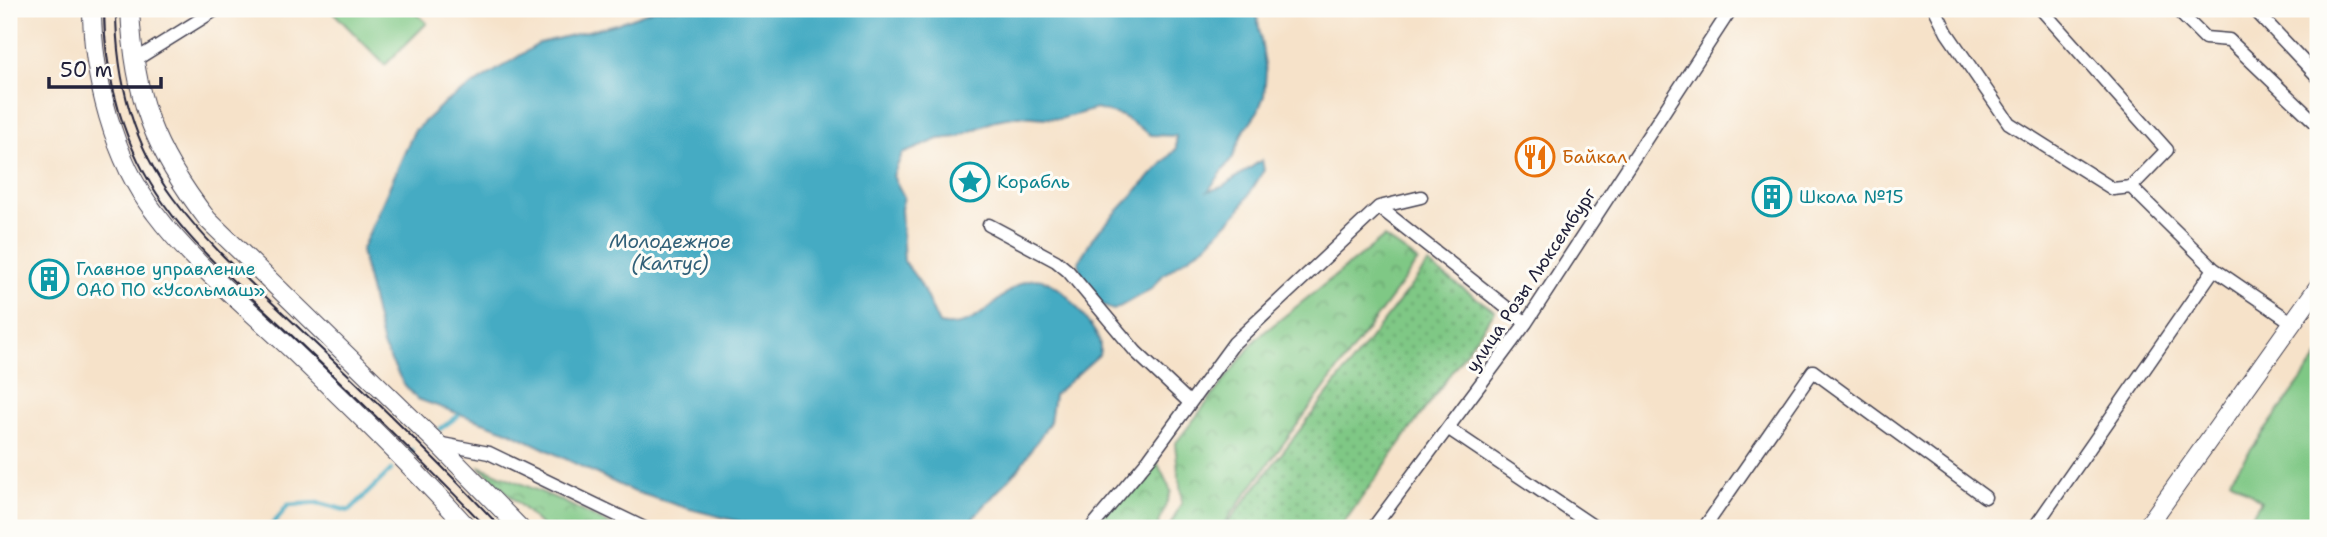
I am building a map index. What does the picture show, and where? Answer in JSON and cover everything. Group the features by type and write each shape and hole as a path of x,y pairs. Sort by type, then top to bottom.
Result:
{"main road":[{"path":"92,9 96,68 105,105 125,161 153,211 187,251 303,361 468,528"},
{"path":"130,9 133,60 155,139 188,194 208,220 437,443 520,528"},
{"path":"2146,528 2318,286"}],"street":[{"path":"140,57 217,9"},
{"name":"улица Розы Люксембург","path":"1373,528 1526,323 1731,9"},
{"path":"1935,9 1947,33 2009,123 2113,189 2131,187 2167,150 2041,9"},
{"path":"2176,9 2205,38 2229,40 2318,125"},
{"path":"2254,9 2318,77"},
{"path":"2131,187 2214,269 2293,323"},
{"path":"1091,528 1149,459 1234,343 1379,207 1421,197"},
{"path":"1379,207 1526,323"},
{"path":"989,225 1056,261 1068,271 1136,352 1189,402"},
{"path":"2034,528 2214,269"},
{"path":"1704,528 1813,371 1984,497"},
{"path":"1449,429 1595,528"},
{"path":"437,443 489,453 644,528"}],"green space":[{"path":"330,9 412,9 427,23 385,65"},
{"path":"1384,237 1418,261 1221,528 1169,528 1182,502 1175,444 1257,338"},
{"path":"1428,264 1495,311 1340,528 1224,528"},
{"path":"2318,357 2318,528 2244,528 2261,501 2230,479"},
{"path":"1155,458 1171,491 1157,528 1091,528"},
{"path":"479,466 560,500 616,528 544,528"}],"water":[{"name":"Молодежное (Калтус)","path":"656,9 1256,9 1266,71 1264,96 1258,111 1242,134 1233,157 1208,191 1222,187 1262,160 1264,170 1238,212 1206,245 1163,275 1151,289 1114,310 1107,308 1089,291 1081,275 1079,261 1093,237 1176,149 1176,136 1151,135 1122,116 1096,109 1060,119 1019,116 996,120 958,137 939,139 902,154 893,176 904,197 901,209 904,261 920,283 939,324 961,324 979,315 1027,281 1044,280 1063,292 1090,325 1099,341 1099,355 1054,395 1050,422 1019,468 964,528 765,528 690,509 632,491 508,431 417,399 403,383 383,346 361,251 414,131 444,103 540,43 616,24"}],"waterway":[{"path":"440,429 458,416"},
{"path":"270,528 288,505 319,503 349,511 391,470"}],"tram line":[{"path":"104,9 108,60 119,111 138,160 164,204 191,238 222,270 388,428 487,528"},
{"path":"116,9 119,59 129,108 147,155 173,198 201,233 232,265 350,376 501,528"}],"place":[{"name":"Байкал","path":"1535,157"},
{"name":"Корабль","path":"970,182"},
{"name":"Школа №15","path":"1772,197"},
{"name":"Главное управление ОАО ПО «Усольмаш»","path":"49,279"}]}
